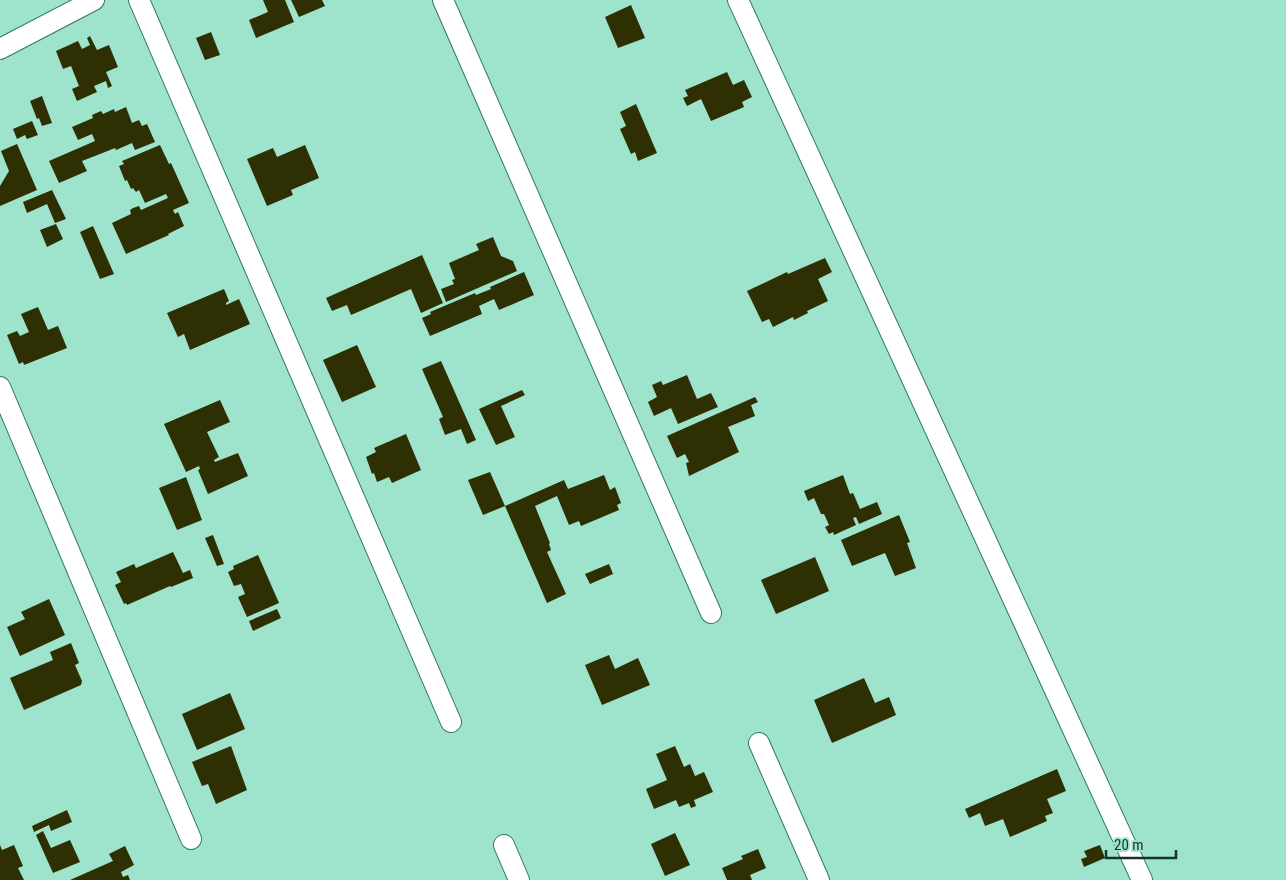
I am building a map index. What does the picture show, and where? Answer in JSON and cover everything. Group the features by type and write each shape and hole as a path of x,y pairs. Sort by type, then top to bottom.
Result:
{"street":[{"path":"0,49 94,0"},
{"path":"140,0 451,722"},
{"path":"443,0 711,613"},
{"path":"738,0 1142,880"},
{"path":"0,388 191,839"},
{"path":"759,744 819,880"},
{"path":"504,845 519,880"}],"building":[{"path":"263,0 285,0 294,22 256,38 249,20 268,12"},
{"path":"291,0 322,0 325,6 299,17"},
{"path":"631,5 645,38 618,48 605,17"},
{"path":"211,32 220,55 205,60 196,38"},
{"path":"90,36 97,50 109,45 118,67 106,72 112,86 108,88 106,81 94,86 97,92 77,101 72,89 79,86 71,66 63,69 56,51 78,41 82,49 90,45 87,38"},
{"path":"727,72 733,85 744,80 752,97 742,102 744,107 711,121 701,99 687,106 683,98 688,96 685,90"},
{"path":"42,96 52,123 42,126 30,101"},
{"path":"636,104 657,153 638,161 635,152 631,154 620,129 626,126 620,112"},
{"path":"126,107 132,123 139,120 142,126 147,124 155,142 135,150 132,143 82,161 87,171 59,183 49,161 95,141 92,134 78,140 72,127 93,118 92,115 101,111 103,114 114,109 115,112"},
{"path":"32,121 38,135 27,139 25,135 17,139 13,129"},
{"path":"17,144 37,190 0,206 0,186 9,171 1,151"},
{"path":"160,145 169,164 171,163 189,203 173,210 175,214 178,212 184,226 169,235 126,254 112,223 131,214 130,210 133,208 139,206 141,210 168,198 166,194 145,203 139,190 136,192 133,188 131,189 127,180 125,181 119,166 124,164 122,161"},
{"path":"305,145 319,178 291,190 293,195 267,206 247,159 273,148 277,157"},
{"path":"52,190 66,219 55,223 47,204 27,213 23,202"},
{"path":"56,224 63,239 47,247 40,230"},
{"path":"93,226 114,274 100,279 80,232"},
{"path":"493,237 501,256 513,261 517,271 446,302 441,289 454,284 452,280 455,279 449,263 479,250 476,244"},
{"path":"422,255 443,303 421,313 411,289 351,315 347,305 332,311 326,298"},
{"path":"825,258 832,272 818,279 828,301 807,311 808,313 794,320 793,317 773,327 769,319 762,322 747,291 787,272 788,274"},
{"path":"524,272 534,295 499,310 494,299 479,306 482,314 430,336 422,318 431,314 430,312 475,293 476,295 491,289 490,287"},
{"path":"224,289 229,301 226,305 239,299 250,324 190,350 184,334 178,337 167,313"},
{"path":"38,307 48,330 58,326 67,348 24,365 23,362 19,364 7,335 17,331 20,336 29,332 21,314"},
{"path":"357,345 376,387 342,402 323,360"},
{"path":"441,361 476,440 467,444 461,429 445,435 439,419 443,417 422,369"},
{"path":"687,375 697,399 711,393 718,407 678,424 671,408 654,416 648,402 657,397 652,385 661,381 663,385"},
{"path":"522,390 525,395 501,406 515,437 496,445 479,409"},
{"path":"755,397 758,402 751,405 755,416 728,427 739,452 689,476 686,463 689,462 685,454 677,458 667,436"},
{"path":"220,400 230,422 207,432 219,457 214,460 215,462 238,453 248,476 208,494 198,470 200,469 199,466 186,472 164,424"},
{"path":"406,434 421,470 392,483 389,477 377,482 366,457 376,452 374,448"},
{"path":"490,472 505,506 483,515 468,480"},
{"path":"604,475 610,490 615,487 621,503 617,505 619,510 581,526 579,521 569,525 557,496 535,506 550,543 551,550 547,552 566,594 547,603 505,506 564,480 568,489"},
{"path":"843,475 850,494 853,493 860,509 877,502 882,514 859,524 856,517 853,518 856,525 834,535 833,532 829,534 825,527 829,525 824,514 821,514 814,498 808,501 804,491"},
{"path":"186,477 202,520 177,530 159,488"},
{"path":"899,515 910,542 907,543 916,568 895,576 885,553 852,566 841,540"},
{"path":"213,535 224,564 217,566 205,538"},
{"path":"173,552 183,573 190,570 193,578 127,605 126,603 124,604 115,585 121,582 116,572 134,564 136,568"},
{"path":"258,555 279,603 247,617 238,597 245,594 241,584 234,586 228,572 234,569 233,566"},
{"path":"815,557 829,591 776,614 761,580"},
{"path":"609,564 613,574 590,584 585,574"},
{"path":"49,599 65,635 20,656 7,627 25,619 21,612"},
{"path":"277,609 281,618 253,631 249,621"},
{"path":"71,643 79,663 75,665 82,681 81,685 24,710 10,678 53,660 50,652"},
{"path":"609,655 615,669 638,658 650,685 602,705 585,665"},
{"path":"864,678 875,703 889,697 896,715 832,743 814,700"},
{"path":"230,693 245,729 197,750 182,714"},
{"path":"231,746 247,790 216,804 208,784 202,786 192,762"},
{"path":"675,746 684,767 690,764 695,776 704,772 713,792 694,800 696,806 691,808 689,803 679,807 676,800 654,809 646,789 667,780 656,754"},
{"path":"1057,769 1066,791 1047,799 1053,813 1045,816 1047,821 1010,837 1003,819 985,826 980,813 969,818 965,809"},
{"path":"67,810 72,822 51,831 49,825 34,832 32,826"},
{"path":"43,831 51,848 70,840 80,862 53,873 36,835"},
{"path":"675,833 690,865 665,876 651,844"},
{"path":"0,845 2,850 14,845 23,866 18,868 24,880 0,880"},
{"path":"1100,845 1105,858 1084,867 1081,859 1087,857 1084,851"},
{"path":"125,846 134,865 121,872 123,877 128,875 130,880 70,880 113,861 109,854"},
{"path":"758,849 766,868 750,875 752,880 727,880 722,868 743,859 741,856"}]}
